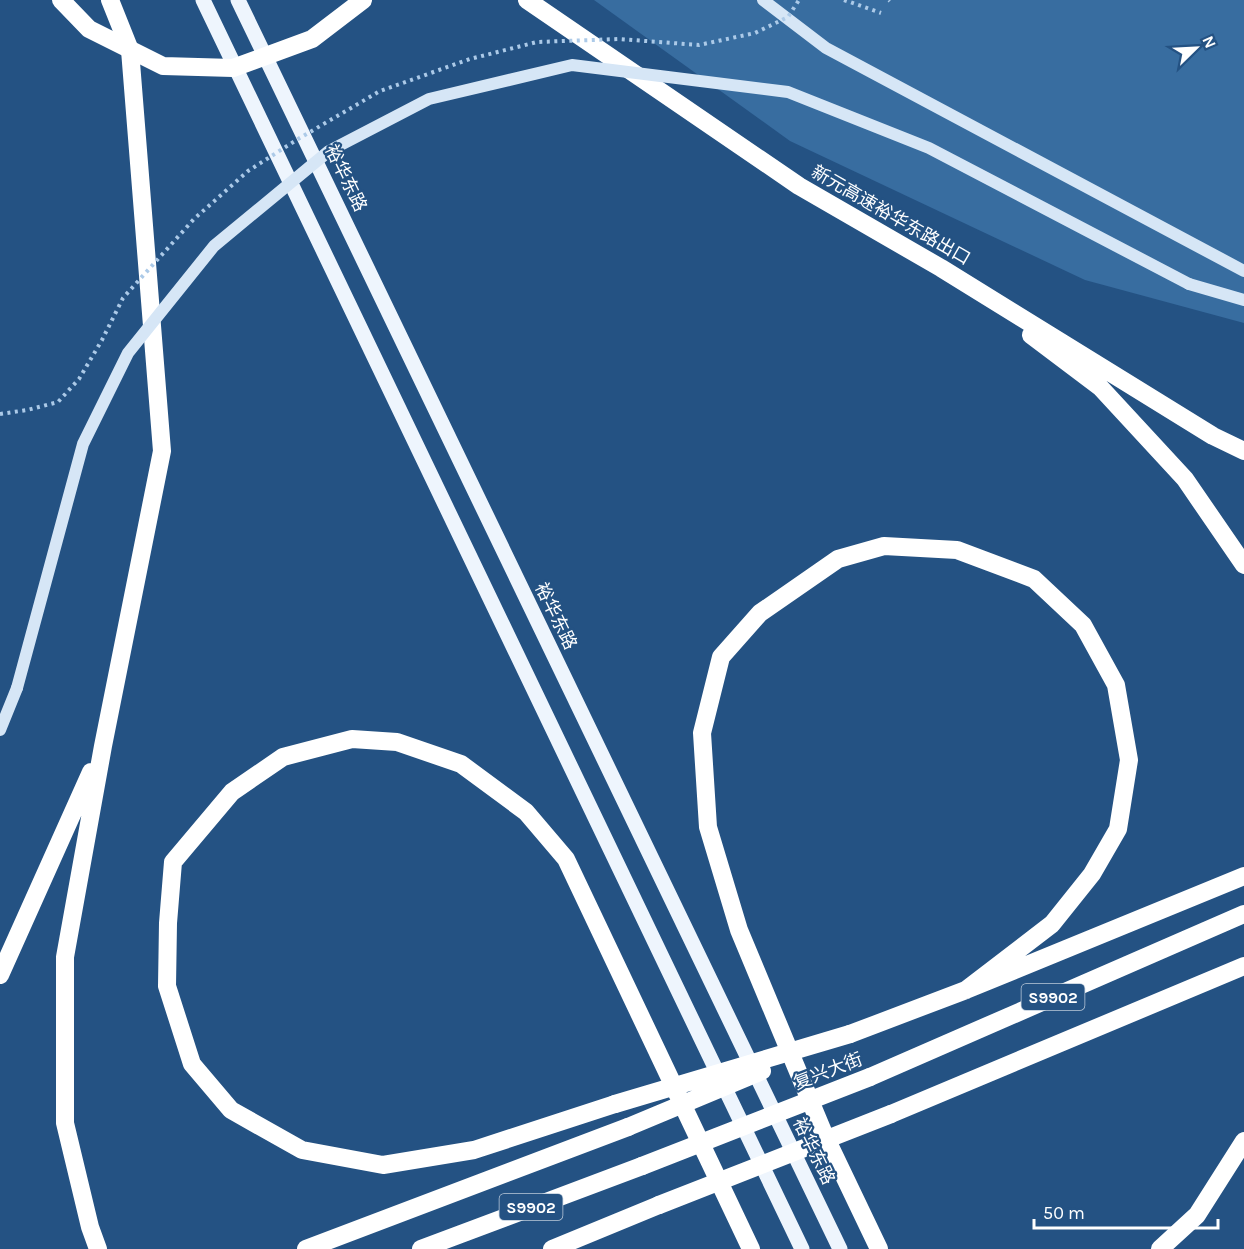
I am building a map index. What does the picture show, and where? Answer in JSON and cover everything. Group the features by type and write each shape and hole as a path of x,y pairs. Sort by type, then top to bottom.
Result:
{"highway":[{"path":"61,0 89,29 163,66 233,68 312,39 363,0"},
{"path":"98,1249 90,1227 65,1123 65,957 103,746 162,451 130,50 110,0"},
{"name":"新元高速裕华东路出口","path":"527,0 799,186 941,268 1213,436 1244,451"},
{"path":"941,268 1100,387 1185,479 1244,565"},
{"path":"879,1249 824,1134 739,930 708,827 702,733 722,657 760,613 838,559 884,546 957,550 1034,579 1083,625 1116,685 1129,760 1118,829 1092,874 1052,924 966,990"},
{"path":"751,1249 566,859 526,812 461,764 397,742 352,738 283,757 232,792 173,862 168,923 167,986 192,1064 231,1110 302,1150 383,1166 474,1150 615,1104 850,1034"},
{"path":"0,975 103,746"},
{"path":"306,1249 628,1127 850,1034 966,990 1243,876"},
{"name":"复兴大街","path":"421,1249 870,1077 1240,916"},
{"name":"S9902","path":"552,1249 891,1114 1237,969"},
{"path":"1160,1249 1197,1215 1244,1141"}],"main road":[{"path":"203,0 802,1249"},
{"name":"裕华东路","path":"238,0 840,1249"},
{"path":"763,0 826,48 1244,271"},
{"path":"0,730 17,688 83,444 128,353 214,246 329,151 429,99 572,65 788,92 929,148 1189,284 1244,300"}],"path":[{"path":"0,414 58,402 79,379 123,298 194,219 248,171 380,91 470,59 537,42 619,39 699,45 755,33 788,17 799,0"},
{"path":"844,0 881,13"}],"shaded area":[{"path":"594,0 1244,0 1244,323 1085,280 790,141"}]}
